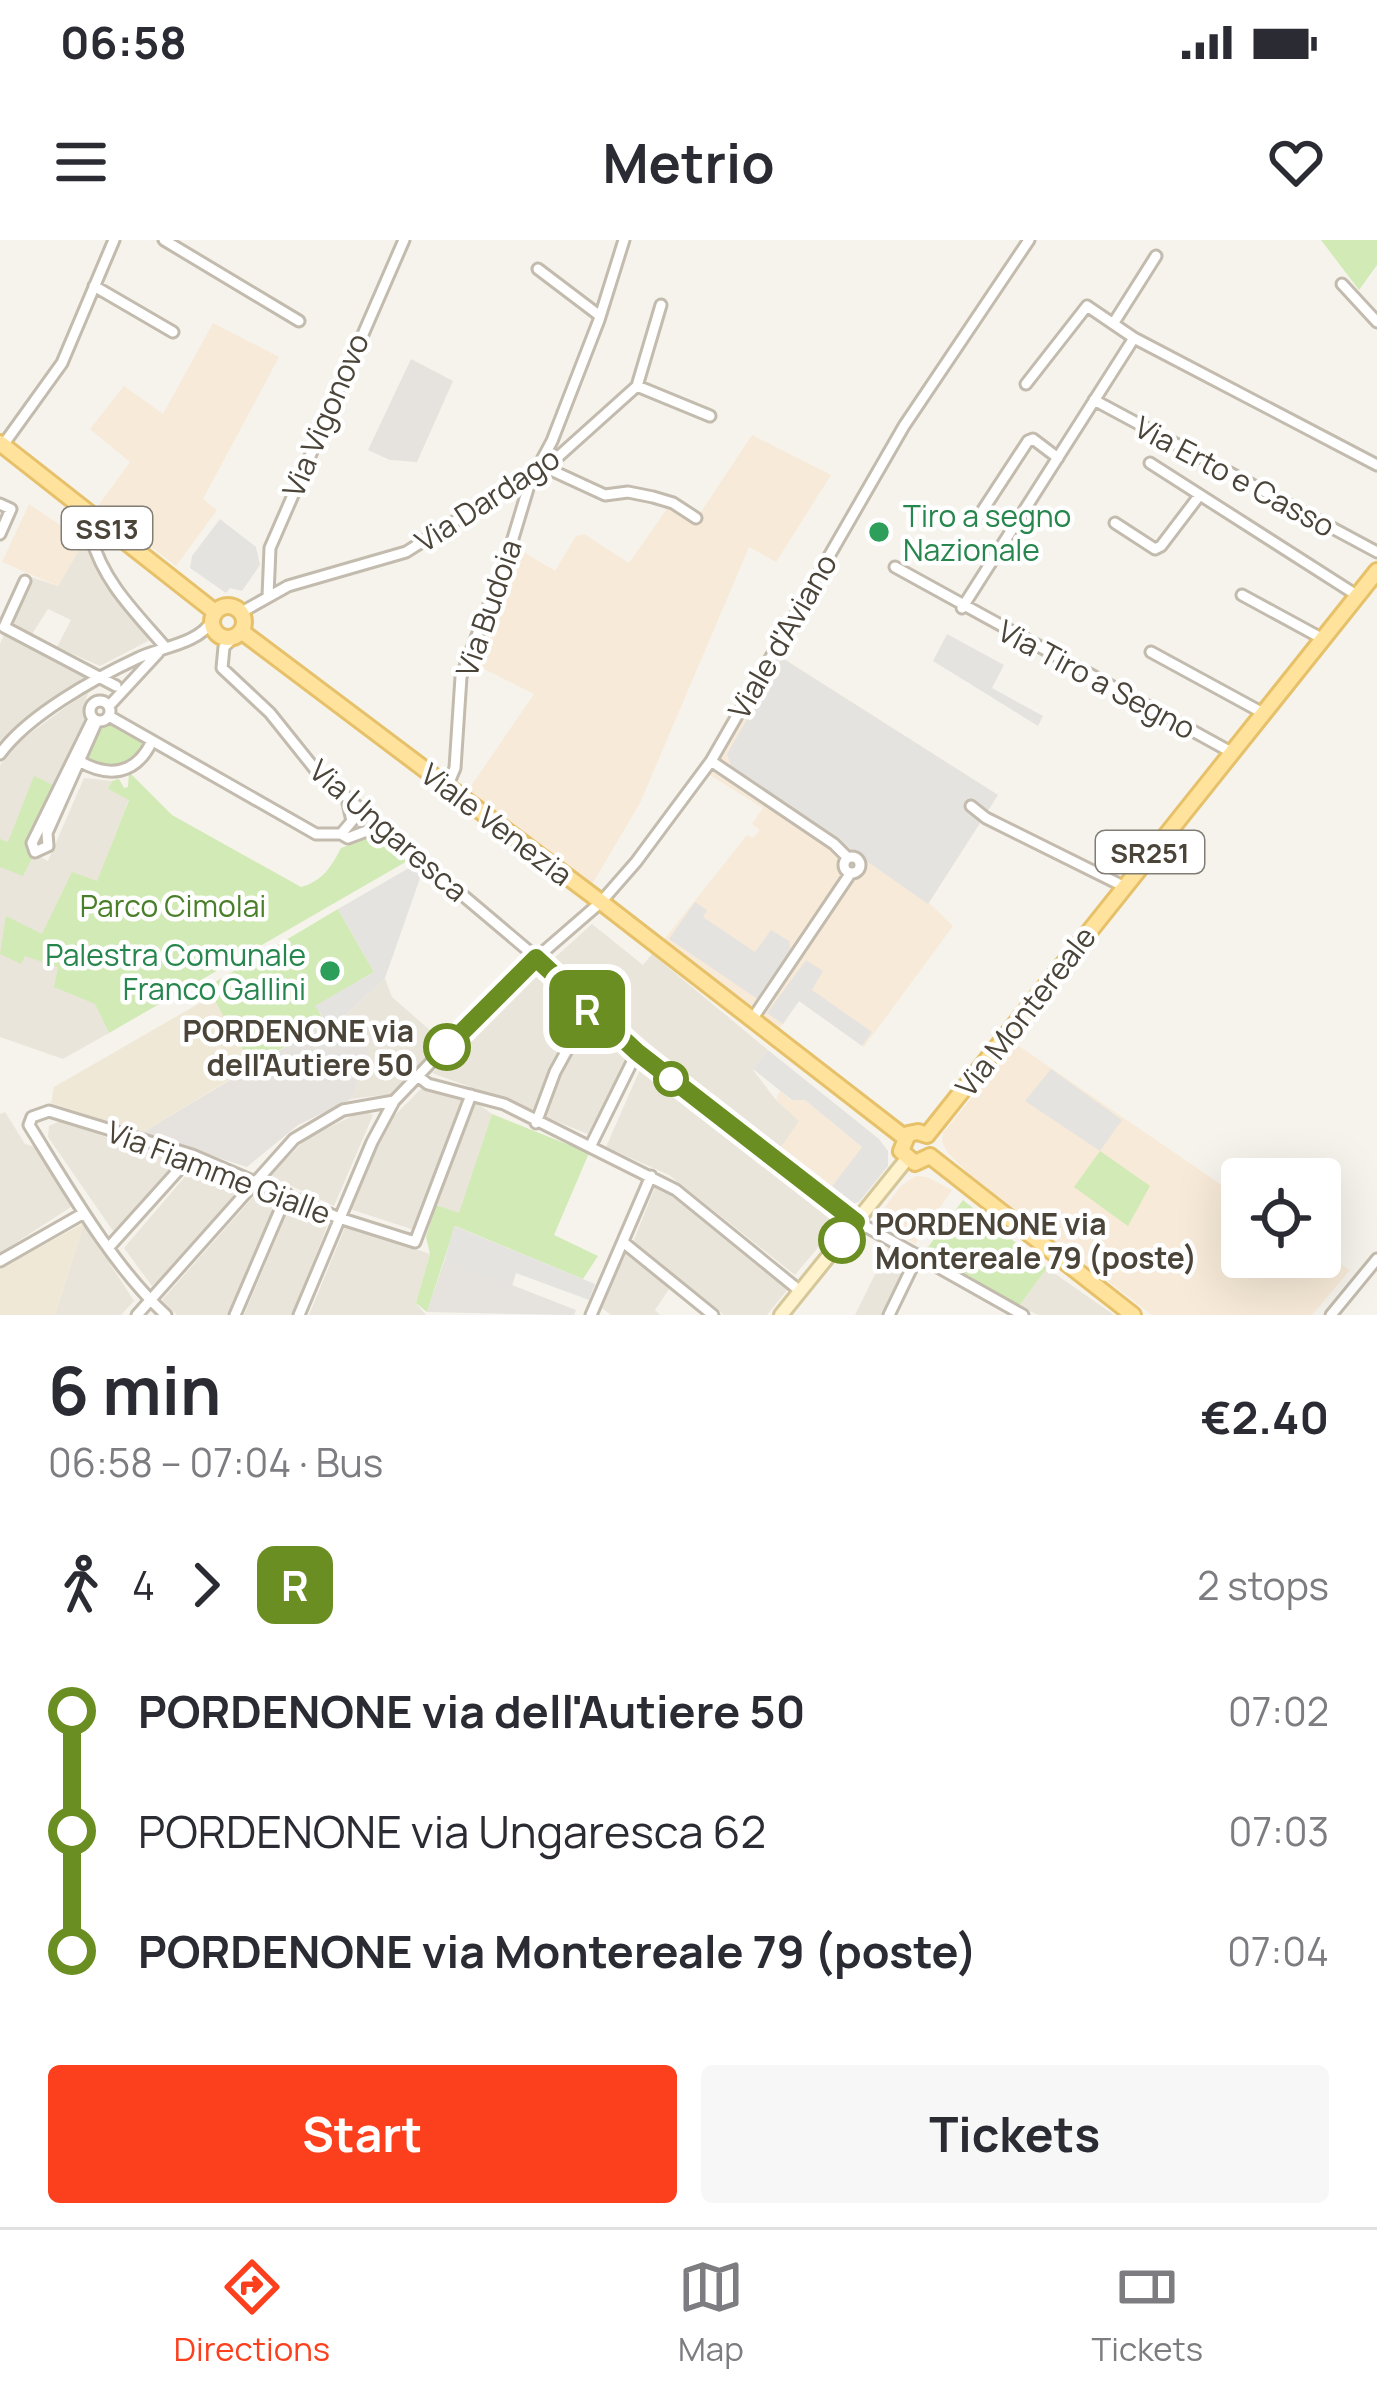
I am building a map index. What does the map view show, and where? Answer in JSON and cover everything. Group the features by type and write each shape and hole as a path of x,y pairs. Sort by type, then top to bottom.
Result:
{"main road":[{"name":"Viale Venezia","path":"2,444 213,617 221,637 237,634 441,782 904,1138"},
{"name":"Via Montereale","path":"927,1135 1377,571"},
{"path":"213,617 228,606 240,613 244,622 237,634"},
{"path":"918,1132 927,1135 932,1143 930,1156 919,1163 906,1160 901,1151 904,1138 918,1132"},
{"path":"930,1156 1133,1315"},
{"path":"781,1315 906,1160"}],"street":[{"path":"2,444 62,362 113,240"},
{"path":"164,240 299,321"},
{"name":"Via Vigonovo","path":"268,596 269,548 404,240"},
{"name":"Via Budoia","path":"441,782 454,776 461,677 508,555 530,482 600,316 624,240"},
{"name":"Viale d'Aviano","path":"394,1101 503,987 601,902 650,845 711,760 904,426 1029,240"},
{"path":"1113,323 1156,256"},
{"path":"538,269 600,316"},
{"path":"1342,284 1377,322"},
{"path":"94,286 172,332"},
{"path":"661,305 637,386 710,416"},
{"path":"1026,383 1087,306 1134,338 1377,465"},
{"name":"Via Tiro a Segno","path":"962,608 1134,338"},
{"name":"Via Dardago","path":"240,613 309,579 406,552 559,456 637,386"},
{"name":"Via Erto e Casso","path":"1094,400 1377,552"},
{"path":"976,519 1028,441 1036,441 1058,458"},
{"path":"1150,464 1358,596"},
{"path":"540,466 605,495 628,492 653,497 696,518"},
{"path":"1115,523 1155,549 1199,496"},
{"path":"0,504 11,509 0,534"},
{"path":"99,522 91,537 105,572 164,648"},
{"name":"Via Tiro a Segno","path":"895,567 962,608 1232,752"},
{"path":"25,581 2,631 116,686"},
{"path":"1242,595 1323,639"},
{"path":"0,754 16,736 98,679 198,635 213,617"},
{"name":"Via Ungaresca","path":"237,634 222,654 226,675 270,712 318,773 536,958 637,1052 856,1222 1023,1315"},
{"path":"129,662 116,686 103,713 79,761 47,832 48,846 35,852 32,843 103,713 164,648"},
{"path":"1150,652 1263,713"},
{"path":"103,713 316,834 348,838 363,831 371,819"},
{"path":"79,761 105,773 124,771 141,760 152,741"},
{"path":"711,760 848,858 844,866 850,874 753,1018"},
{"path":"347,798 352,821"},
{"path":"971,806 986,818 1123,886"},
{"path":"340,835 352,821 371,819"},
{"path":"536,1123 589,1010"},
{"path":"591,1145 637,1052"},
{"path":"419,1077 428,1084 503,1104 676,1190 800,1291"},
{"name":"Via Fiamme Gialle","path":"85,1213 29,1126 32,1117 49,1111 192,1155 339,1218 415,1242 471,1095"},
{"path":"299,1315 394,1101"},
{"path":"137,1315 294,1139 354,1107 394,1101"},
{"path":"110,1246 192,1155"},
{"path":"592,1315 651,1176"},
{"path":"235,1315 286,1194"},
{"path":"0,1261 85,1213 166,1315"},
{"path":"623,1242 713,1315"},
{"path":"889,1315 918,1255"},
{"path":"1331,1315 1377,1259"}],"shaded area":[{"path":"213,323 279,357 203,499 217,510 176,566 98,506 130,462 90,429 124,386 163,414"},
{"path":"411,359 453,381 417,462 390,460 368,450"},
{"path":"752,435 831,475 776,562 749,547 640,803 591,886 467,792 534,694 472,663 515,547 555,571 576,536 584,534 629,563 669,506 695,521"},
{"path":"29,504 84,541 58,586 2,562"},
{"path":"220,519 256,547 260,565 242,591 230,588 226,593 190,568 192,556"},
{"path":"84,541 105,579 150,640 100,666 57,647 71,620 48,609 32,634 10,623 31,577 58,586"},
{"path":"5,632 85,676 0,741 0,644"},
{"path":"947,634 1004,665 992,688 1043,716 1038,726 933,661"},
{"path":"778,655 998,795 929,903 953,926 864,1047 799,1001 778,1031 662,942 747,835 753,838 760,830 752,824 763,808 708,774"},
{"path":"782,658 998,795 928,904 731,766 727,754"},
{"path":"89,690 84,706 87,719 26,850 48,861 84,778 112,781 108,789 129,799 97,882 54,916 109,1033 63,1059 0,1037 0,765 13,746"},
{"path":"421,861 425,864 385,978 331,1029 315,1006 374,972 338,909"},
{"path":"695,902 707,910 703,917 755,952 771,930 789,941 791,952 759,1000 669,939"},
{"path":"592,924 643,965 652,954 768,1050 753,1070 800,1121 779,1150 550,962"},
{"path":"806,960 823,971 812,990 872,1032 862,1046 799,1001 783,1024 767,1013"},
{"path":"538,974 578,1009 536,1111 432,1073"},
{"path":"385,978 392,997 441,1040 410,1079 391,1094 351,1099 367,1048 331,1029"},
{"path":"212,996 252,1066 142,1133 51,1103 54,1087"},
{"path":"589,1019 631,1053 588,1134 545,1117 561,1071"},
{"path":"325,1023 368,1048 351,1099 298,1125 247,1167 142,1133"},
{"path":"1016,1044 1221,1185 1221,1278 1341,1278 1341,1264 1350,1270 1312,1315 1152,1315 971,1176 948,1153 943,1133"},
{"path":"768,1050 888,1151 888,1166 859,1202 850,1205 830,1189 862,1147 805,1100 792,1100 753,1069"},
{"path":"642,1065 841,1220 795,1275 669,1175 606,1147"},
{"path":"1051,1069 1122,1120 1100,1151 1025,1101"},
{"path":"422,1088 463,1099 414,1230 347,1208 382,1128"},
{"path":"780,1091 791,1100 805,1100 863,1148 830,1189 779,1150 799,1121 776,1100"},
{"path":"474,1101 492,1114 459,1214 437,1205"},
{"path":"364,1110 373,1115 334,1206 270,1176 306,1139"},
{"path":"5,1112 25,1144 35,1147 71,1207 0,1253 0,1114"},
{"path":"60,1121 179,1163 113,1231 48,1137 49,1126"},
{"path":"195,1165 244,1183 173,1268 152,1286 124,1248"},
{"path":"916,1176 952,1190 915,1244 876,1219 901,1186"},
{"path":"656,1185 674,1193 788,1289 767,1315 724,1315 633,1242"},
{"path":"262,1187 279,1196 230,1315 177,1315 162,1300"},
{"path":"292,1201 330,1218 293,1315 244,1315"},
{"path":"84,1223 134,1301 121,1315 55,1315"},
{"path":"84,1223 55,1315 0,1315 0,1269"},
{"path":"346,1225 430,1254 416,1303 426,1315 309,1315"},
{"path":"454,1226 595,1284 589,1300 516,1273 512,1286 445,1259"},
{"path":"889,1246 908,1257 882,1315 855,1315"},
{"path":"626,1250 671,1286 655,1310 660,1315 611,1315 602,1308"},
{"path":"445,1259 576,1310 574,1315 427,1312"},
{"path":"1047,1268 1114,1315 1038,1315 1019,1306"}],"green space":[{"path":"1321,240 1377,240 1377,265 1359,290"},
{"path":"109,719 146,741 131,762 108,768 85,758 99,723"},
{"name":"Parco Cimolai","path":"129,772 172,815 301,887 325,872 341,848 371,837 409,860 109,1033 95,1004 54,987 58,967 25,956 21,964 0,954 6,916 42,934 72,872 97,881 129,800 108,789 119,779 128,787"},
{"path":"34,776 55,786 27,849 34,854 23,876 0,867 0,839 8,842"},
{"path":"338,909 374,972 316,1006 325,1023 252,1066 207,987"},
{"path":"492,1114 589,1153 554,1235 598,1256 583,1279 455,1226 427,1312 416,1303 430,1254 426,1237 436,1205 459,1213"},
{"path":"1100,1151 1150,1186 1128,1226 1074,1187"},
{"path":"963,1200 1047,1268 1019,1306 926,1250"}],"bus line":[{"name":"R","path":"447,1047 536,958 637,1052 856,1222 842,1240"}],"place":[{"name":"Tiro a segno Nazionale","path":"879,532"},
{"name":"Palestra Comunale Franco Gallini","path":"330,971"},
{"name":"PORDENONE via dell'Autiere 50","path":"447,1047"},
{"name":"PORDENONE via Montereale 79 (poste)","path":"842,1240"}]}
